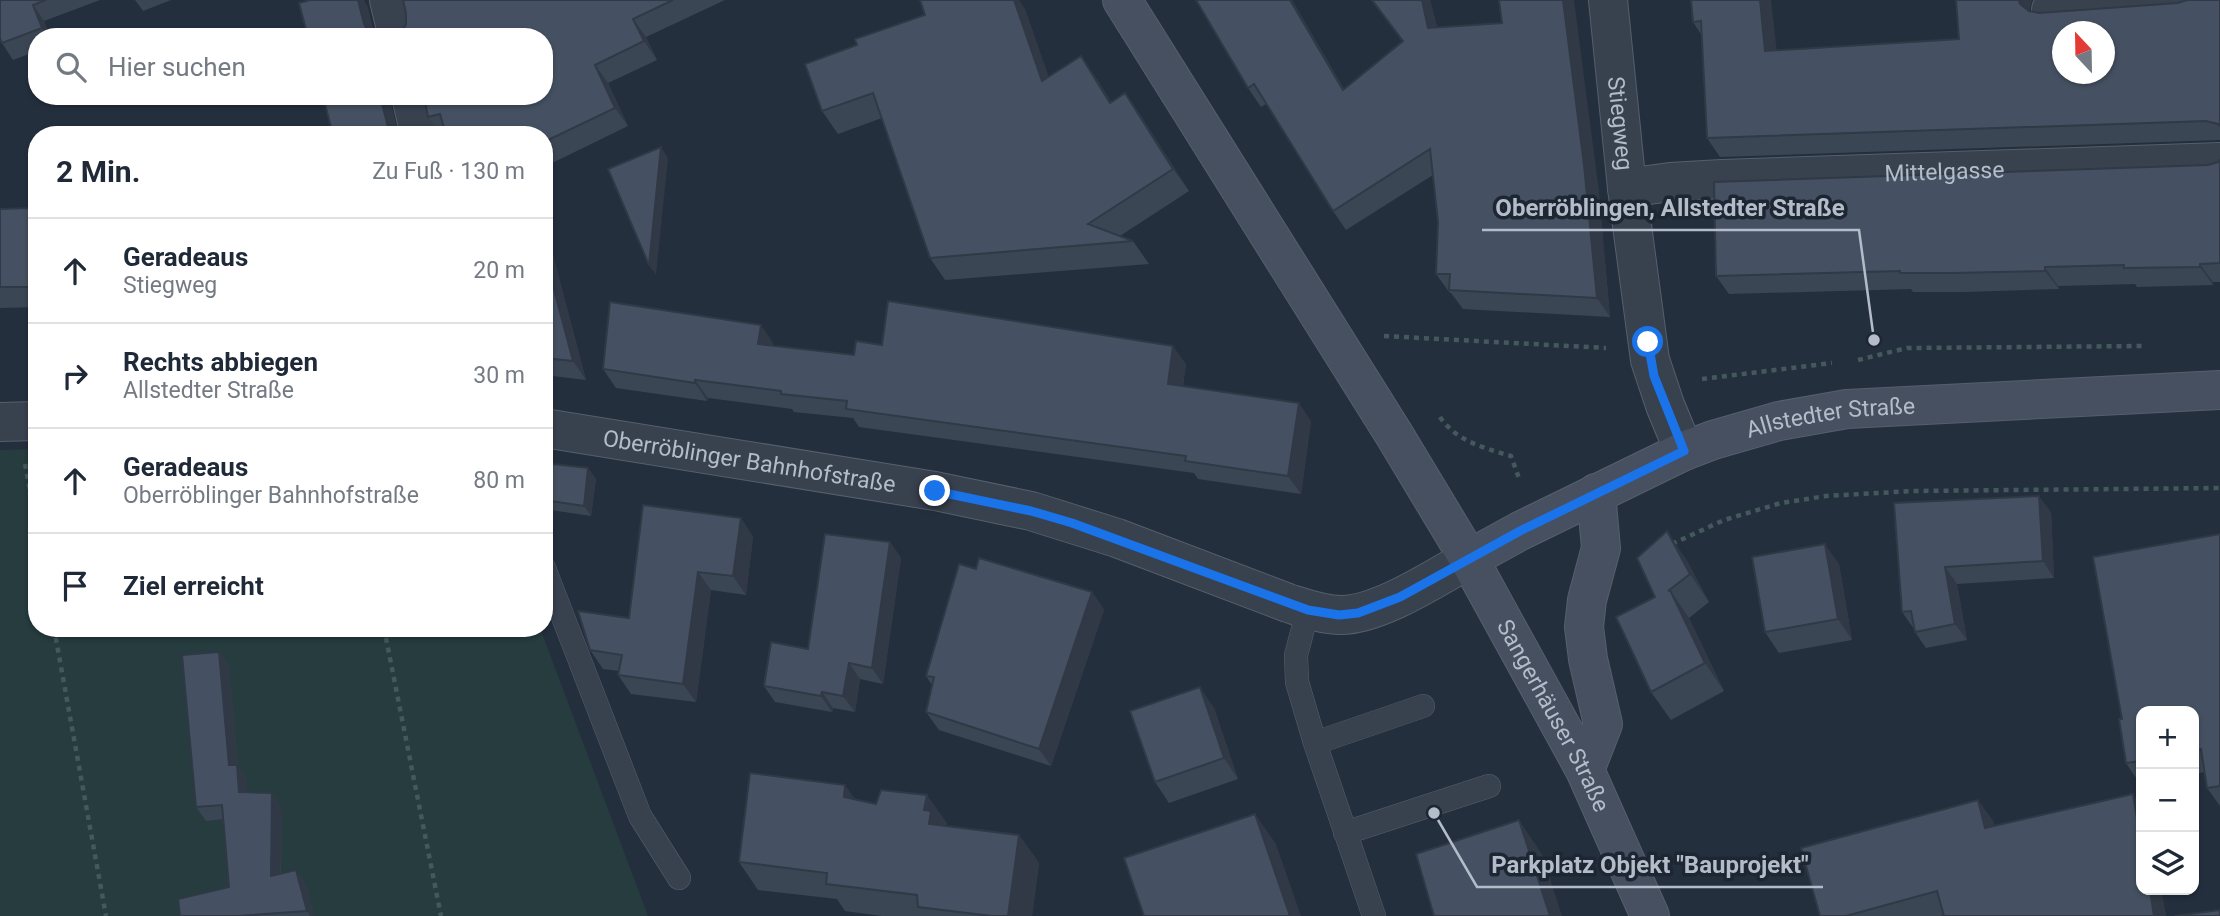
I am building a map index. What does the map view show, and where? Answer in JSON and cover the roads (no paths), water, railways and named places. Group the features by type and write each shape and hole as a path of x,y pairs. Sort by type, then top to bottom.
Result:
{"main road":[{"name":"Sangerhäuser Straße","path":"1135,5 1469,559 1585,770 1650,916"},
{"name":"Allstedter Straße","path":"1469,559 1684,451 1779,421 1847,409 2220,390"},
{"path":"1585,770 1603,724 1588,659 1584,627 1587,600 1601,548 1596,493"}],"street":[{"path":"389,0 396,28"},
{"name":"Stiegweg","path":"1608,0 1627,188 1648,342 1654,376 1684,451"},
{"path":"2051,10 2190,0"},
{"path":"413,105 418,126"},
{"name":"Mittelgasse","path":"1627,188 1722,178 2220,162"},
{"name":"Oberröblinger Bahnhofstraße","path":"553,429 935,491 1031,511 1117,538 1308,610 1339,615 1358,613 1400,597 1469,559"}],"lane":[{"path":"553,591 640,816 680,878"},
{"path":"1308,610 1296,655 1297,682 1374,916"},
{"path":"1315,743 1423,706"},
{"path":"1345,833 1489,786"}],"place":[{"name":"Oberröblingen, Allstedter Straße","path":"1874,340"},
{"name":"Parkplatz Objekt \"Bauprojekt\"","path":"1434,813"}]}
